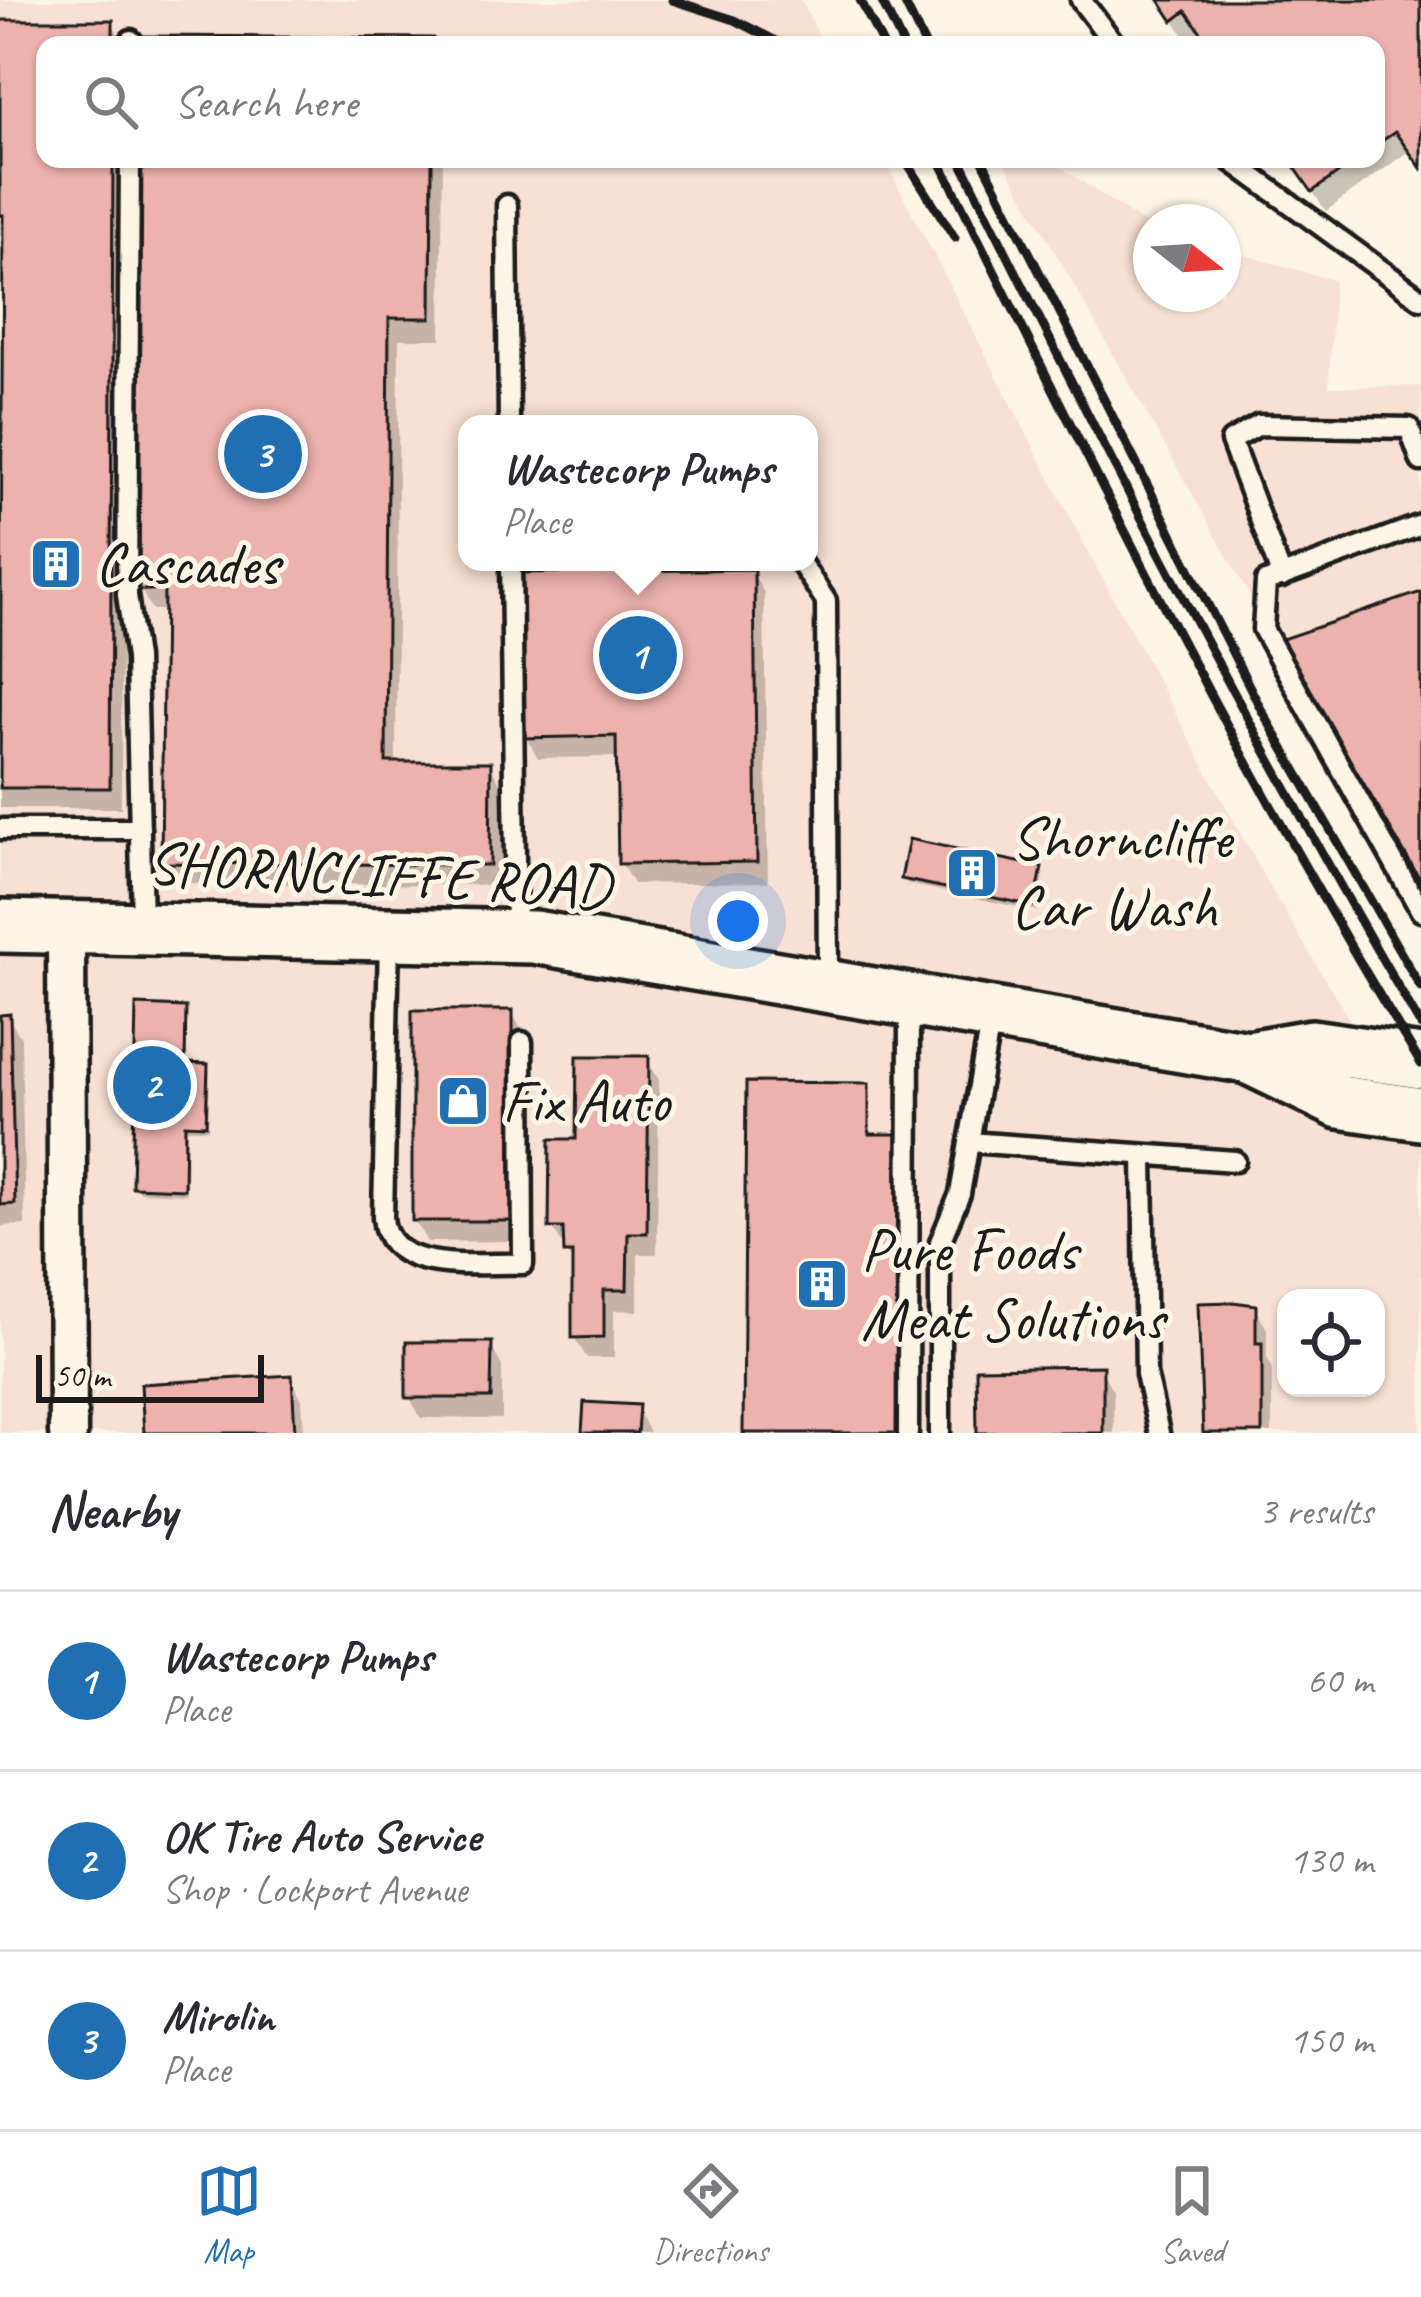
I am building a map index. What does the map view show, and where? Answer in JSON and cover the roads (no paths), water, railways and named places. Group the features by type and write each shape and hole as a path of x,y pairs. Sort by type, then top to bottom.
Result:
{"street":[{"name":"SHORNCLIFFE ROAD","path":"0,926 516,936 1248,1057 1340,1102 1421,1114"},
{"path":"66,927 68,1433"},
{"name":"SHORNCLIFFE ROAD","path":"1248,1057 1311,1046 1421,1062"}],"lane":[{"path":"1081,0 1108,36"},
{"path":"130,168 127,595 136,658 142,928"},
{"path":"1241,168 1421,299"},
{"path":"507,205 509,415"},
{"path":"1282,577 1231,441 1259,425 1409,428 1421,461"},
{"path":"1421,525 1266,582 1264,629 1421,911"},
{"path":"511,571 516,936"},
{"path":"806,571 826,601 828,984"},
{"path":"0,829 140,829"},
{"path":"389,934 383,1217 384,1232 398,1251 423,1260 523,1264 522,1042"},
{"path":"908,1433 909,998"},
{"path":"940,1433 940,1242 960,1194 992,1012"},
{"path":"969,1142 1234,1161"},
{"path":"1143,1155 1146,1374 1159,1433"}],"railway":[{"path":"672,0 735,20 766,36"},
{"path":"860,0 878,36"},
{"path":"881,0 899,36"},
{"path":"903,0 921,36"},
{"path":"911,168 955,238"},
{"path":"944,168 1230,730 1421,1064"},
{"path":"964,168 1183,597 1421,1026"},
{"path":"987,168 1261,709 1421,988"}],"place":[{"name":"Mirolin","path":"263,454"},
{"name":"Cascades","path":"56,564"},
{"name":"Wastecorp Pumps","path":"638,655"},
{"name":"Shorncliffe Car Wash","path":"972,873"},
{"name":"OK Tire Auto Service","path":"152,1085"},
{"name":"Fix Auto","path":"463,1101"},
{"name":"Pure Foods Meat Solutions","path":"822,1284"}]}
